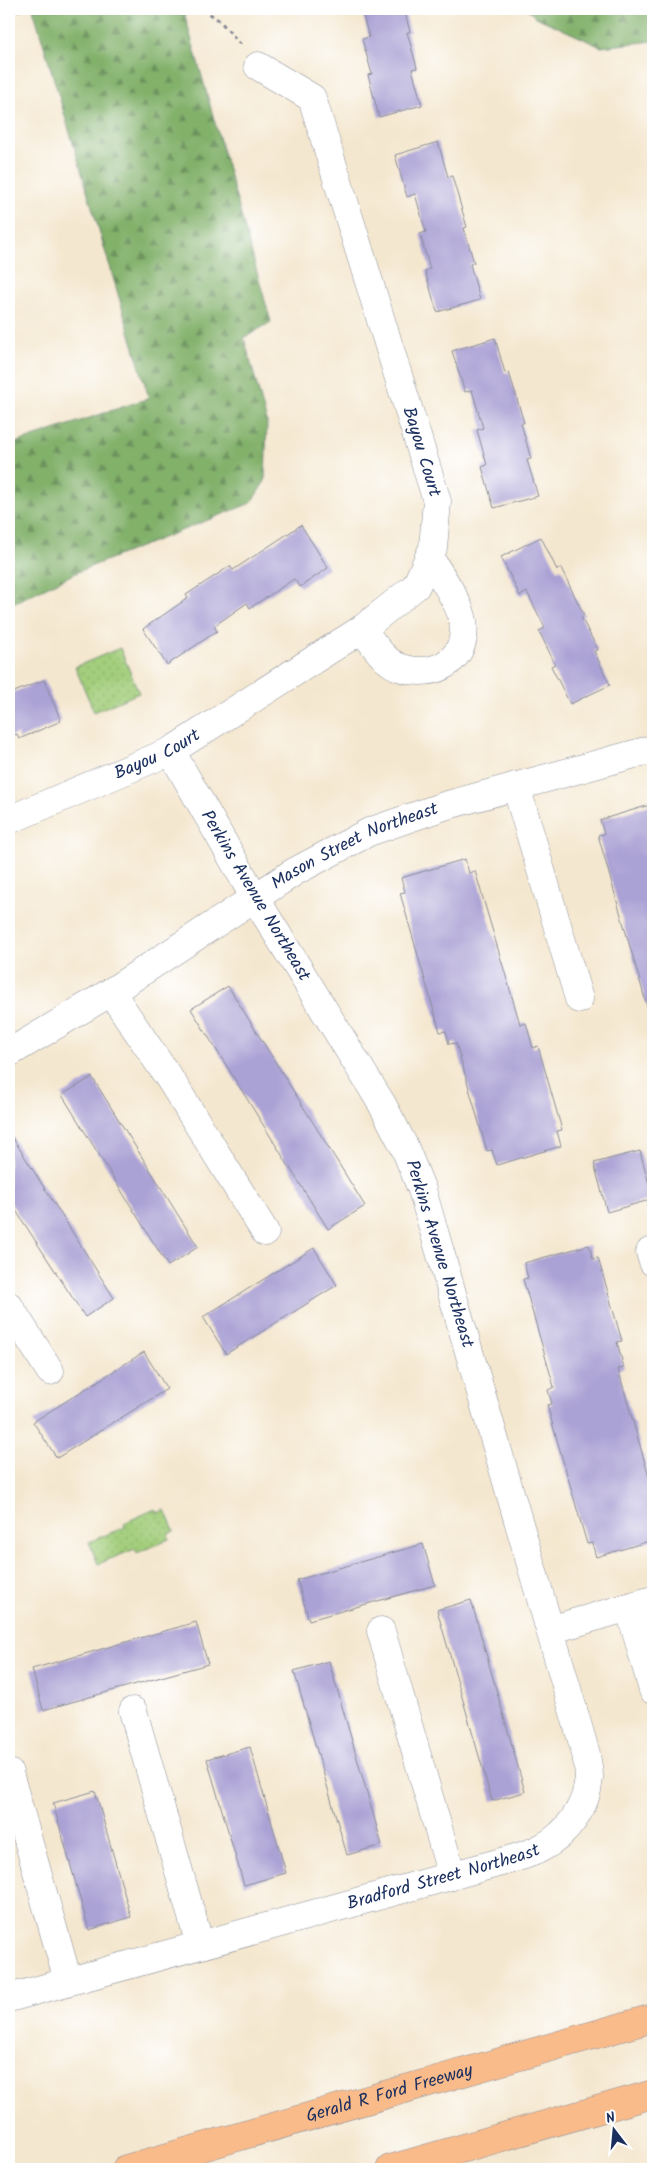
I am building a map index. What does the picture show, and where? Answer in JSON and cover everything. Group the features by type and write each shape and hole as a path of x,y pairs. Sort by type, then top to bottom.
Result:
{"highway":[{"name":"Gerald R Ford Freeway","path":"126,2169 653,2018"},
{"path":"390,2169 653,2094"}],"street":[{"name":"Bayou Court","path":"9,820 171,751 362,629 416,586 433,548 437,501 312,98 258,66"},
{"path":"362,629 386,658 402,668 432,670 451,662 463,644 463,620 446,582 429,558"},
{"name":"Mason Street Northeast","path":"9,1053 111,992 294,872 369,832 444,806 653,749"},
{"name":"Perkins Avenue Northeast","path":"171,751 254,898 382,1104 408,1155 422,1190 550,1630"},
{"path":"516,786 579,999"},
{"path":"111,992 173,1084 265,1232"},
{"path":"9,1306 50,1371"},
{"path":"550,1630 641,1604 653,1690"},
{"name":"Bradford Street Northeast","path":"9,1998 452,1876 512,1859 542,1848 559,1836 575,1819 585,1796 589,1777 586,1754 550,1630"},
{"path":"381,1631 452,1876"},
{"path":"133,1711 200,1945"},
{"path":"9,1773 68,1981"}],"path":[{"path":"9,11 32,9"},
{"path":"203,9 220,21 258,66"}],"green space":[{"path":"33,9 183,9 271,322 244,338 267,422 265,481 251,503 82,570 9,605 9,445 149,398"},
{"path":"527,9 653,9 653,41 601,47 534,16"},
{"path":"120,648 139,693 94,712 75,667"},
{"path":"155,1509 157,1513 165,1510 174,1531 168,1534 169,1539 137,1553 135,1549 98,1564 89,1542 125,1527 124,1523"}],"building":[{"path":"361,9 404,9 410,32 407,32 417,68 412,69 422,105 379,117 368,75 372,74 362,39 369,37"},
{"path":"438,142 448,177 452,176 467,227 464,228 474,263 470,264 480,300 437,312 425,271 430,269 420,234 426,232 415,194 407,197 395,155"},
{"path":"495,338 505,373 509,372 524,423 521,423 531,459 527,460 538,496 494,508 482,467 487,465 477,430 483,428 472,390 465,392 452,351"},
{"path":"301,525 328,568 300,587 294,579 250,608 247,603 214,626 217,631 167,665 143,629 188,598 186,595 230,566 233,570"},
{"path":"541,537 557,570 561,568 584,615 581,617 598,650 594,651 610,685 570,704 551,666 555,664 539,631 545,628 527,592 520,596 501,557"},
{"path":"44,680 61,721 19,739 17,734 9,737 9,694"},
{"path":"653,804 653,1005 647,1006 598,835 604,834 600,820"},
{"path":"465,859 469,873 475,871 520,1024 526,1023 533,1048 538,1046 562,1130 557,1131 561,1146 497,1165 492,1150 487,1151 456,1043 449,1044 446,1031 440,1032 400,893 405,892 401,878"},
{"path":"228,986 365,1206 328,1229 191,1009"},
{"path":"92,1077 198,1247 168,1266 62,1095"},
{"path":"9,1132 114,1298 85,1317 9,1200"},
{"path":"640,1151 653,1199 607,1212 594,1163"},
{"path":"589,1245 593,1259 598,1258 622,1341 617,1342 624,1368 618,1369 653,1491 653,1540 596,1557 592,1543 587,1544 547,1405 552,1404 548,1390 554,1387 523,1279 528,1278 524,1263"},
{"path":"314,1248 337,1285 226,1354 203,1317"},
{"path":"144,1352 167,1389 57,1458 33,1422"},
{"path":"423,1544 435,1585 309,1620 297,1580"},
{"path":"471,1600 525,1792 492,1801 437,1610"},
{"path":"196,1622 208,1664 43,1710 32,1669"},
{"path":"329,1661 382,1845 347,1855 294,1671"},
{"path":"250,1747 286,1873 244,1885 207,1759"},
{"path":"95,1791 131,1917 89,1930 53,1803"}]}
